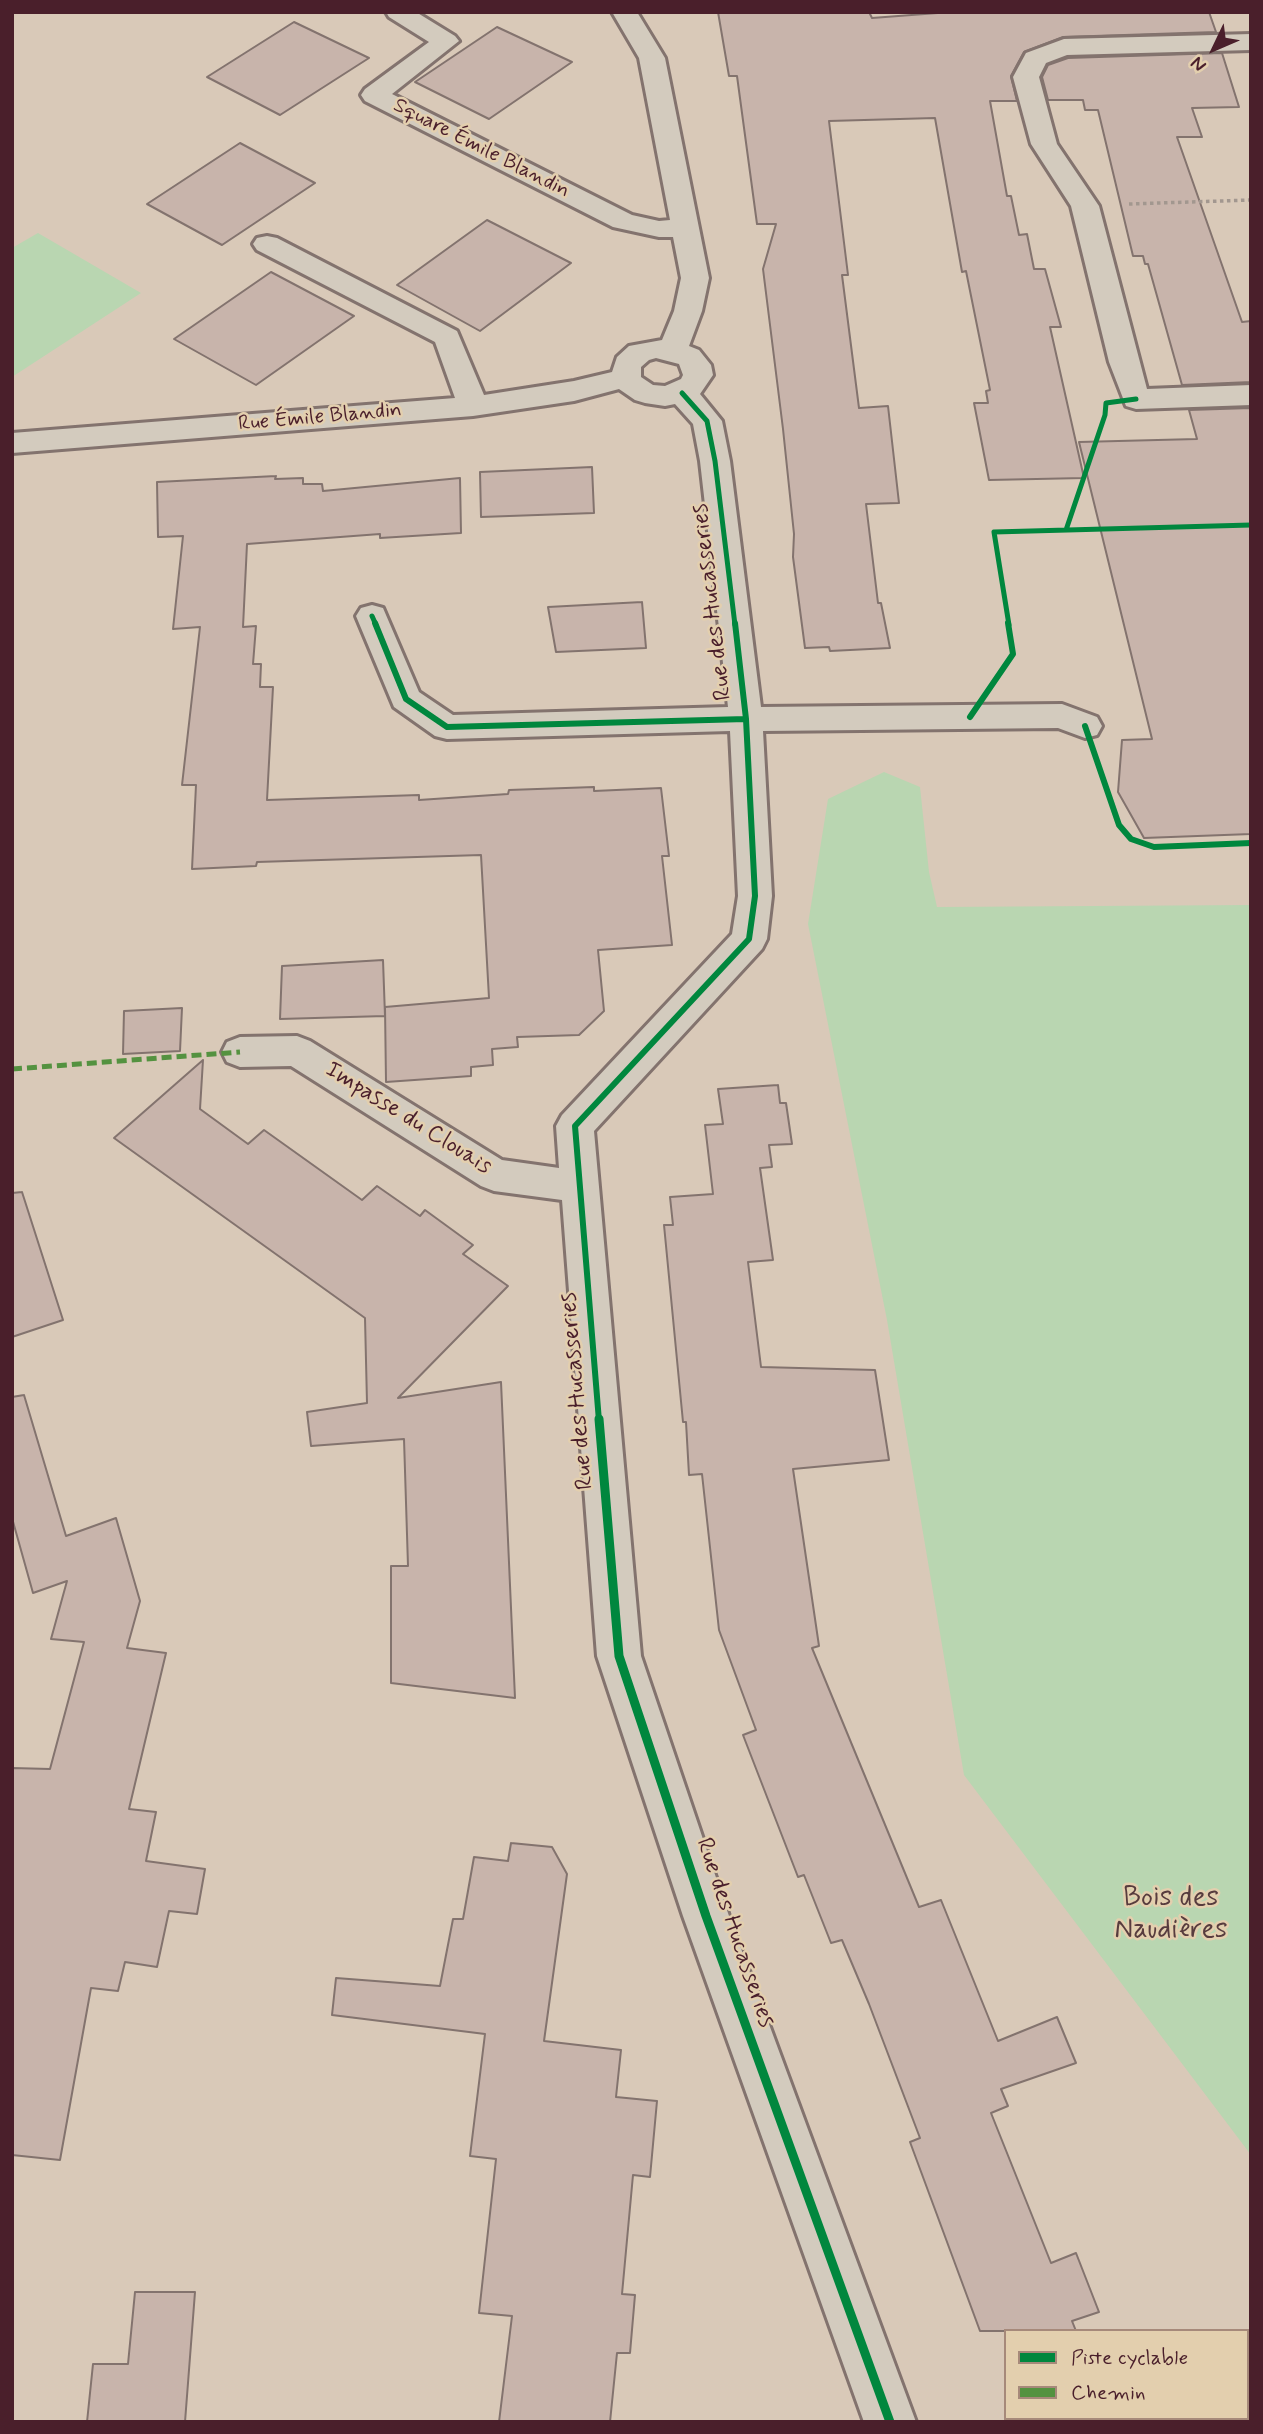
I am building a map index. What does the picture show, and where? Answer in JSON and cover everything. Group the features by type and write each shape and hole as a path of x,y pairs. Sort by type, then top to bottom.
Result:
{"street":[{"name":"Square Émile Blandin","path":"398,12 446,41 374,94 623,221 659,229 686,228"},
{"path":"624,12 652,58 695,278 688,311 673,350"},
{"path":"1251,42 1064,47 1035,58 1026,77 1044,144 1086,206 1124,362 1136,399 1251,395"},
{"path":"267,244 447,337 473,406"},
{"path":"656,349 673,350 690,357 696,365 698,375 692,385 682,393 665,396 645,393 630,384 626,378 627,364 639,353 656,349"},
{"name":"Rue Émile Blandin","path":"12,443 473,406 574,391 626,378"},
{"name":"Rue des Hucasseries","path":"682,393 707,421 715,461 746,719 755,896 749,939 575,1126 619,1656 706,1916 890,2422"},
{"path":"372,616 406,699 447,727 746,719 1062,716 1085,726"},
{"name":"Impasse du Clouais","path":"240,1052 297,1051 494,1175 578,1186"}],"path":[{"path":"1086,206 1251,200"}],"green space":[{"path":"38,233 141,293 12,377 12,248"},
{"name":"Bois des Naudières","path":"884,772 920,787 929,872 937,907 1251,905 1251,2155 964,1775 887,1320 808,924 828,799"}],"building":[{"path":"718,12 869,12 872,18 951,12 1209,12 1216,32 1063,37 1024,52 1011,76 1017,101 990,101 1007,196 1011,196 1019,235 1027,234 1034,269 1045,269 1061,327 1050,327 1084,478 989,480 974,403 988,403 986,391 990,390 966,271 962,272 935,118 829,121 848,275 842,275 859,408 888,406 899,503 866,504 878,603 881,603 890,648 830,651 829,647 805,648 793,557 794,534 783,429 763,269 776,224 757,224 737,76 729,76"},
{"path":"294,22 369,58 280,115 207,77"},
{"path":"497,27 572,62 489,119 415,82"},
{"path":"1222,53 1239,107 1192,108 1202,137 1177,137 1242,322 1251,321 1251,382 1182,385 1148,264 1145,264 1143,256 1133,256 1098,110 1085,110 1083,100 1048,100 1042,77 1048,65 1068,58"},
{"path":"240,143 315,183 222,245 147,204"},
{"path":"487,220 571,263 480,331 397,285"},
{"path":"271,272 354,316 256,385 174,339"},
{"path":"1251,408 1251,834 1144,838 1118,792 1122,740 1152,739 1079,442 1197,439 1189,410"},
{"path":"592,467 594,513 481,517 480,472"},
{"path":"276,476 275,479 303,478 303,484 322,484 323,491 460,478 461,533 380,538 380,534 247,544 243,627 256,626 253,664 261,664 260,687 273,687 267,800 419,795 419,800 508,794 509,790 594,787 594,791 661,788 669,856 662,856 672,945 598,950 604,1011 579,1035 517,1037 518,1047 492,1049 493,1065 471,1067 471,1076 386,1082 385,1007 489,998 481,855 257,862 256,866 192,869 196,785 182,785 200,627 173,629 183,536 158,537 157,482"},
{"path":"642,602 646,648 556,652 548,607"},
{"path":"383,960 385,1016 280,1019 282,966"},
{"path":"182,1008 180,1051 123,1054 124,1011"},
{"path":"203,1060 200,1109 248,1144 264,1130 362,1200 377,1186 420,1216 425,1210 473,1245 463,1254 508,1286 398,1398 501,1382 515,1698 391,1683 391,1566 408,1566 404,1439 311,1446 307,1412 367,1403 365,1318 114,1138"},
{"path":"778,1085 780,1103 786,1103 792,1144 769,1145 772,1167 760,1168 773,1260 748,1262 761,1367 875,1370 889,1460 793,1469 819,1646 812,1648 919,1907 941,1900 998,2041 1057,2017 1076,2063 1001,2089 1008,2106 991,2113 1051,2263 1076,2253 1099,2312 1072,2321 1075,2329 980,2331 910,2142 920,2138 869,2004 842,1940 831,1943 804,1875 798,1877 743,1735 756,1730 719,1630 702,1474 689,1475 686,1422 683,1422 664,1225 673,1225 670,1197 713,1194 705,1125 723,1124 718,1089"},
{"path":"22,1192 63,1320 12,1337 12,1193"},
{"path":"24,1395 66,1536 116,1518 140,1601 127,1648 166,1653 129,1809 156,1812 146,1861 205,1869 197,1914 169,1911 157,1967 125,1962 118,1991 91,1988 60,2160 12,2155 12,1768 50,1769 84,1642 51,1639 67,1581 33,1593 12,1518 12,1397"},
{"path":"511,1843 552,1847 567,1874 544,2041 621,2050 616,2097 657,2101 650,2177 633,2175 622,2294 635,2295 630,2353 617,2353 610,2422 499,2422 512,2316 479,2313 496,2159 470,2156 485,2034 332,2015 336,1978 440,1986 453,1919 463,1919 474,1857 508,1861"},
{"path":"135,2292 195,2292 185,2422 87,2422 93,2364 128,2364"}],"marked path":[{"path":"12,1069 240,1052"}],"cycle path":[{"path":"682,393 707,421 715,461 746,719 755,896 749,939 575,1126 619,1656 706,1916 890,2422"},
{"path":"1066,530 1105,415 1106,403 1136,399"},
{"path":"970,717 1013,654 994,532 1251,525"},
{"path":"372,616 406,699 447,727 746,719"},
{"path":"1085,726 1119,825 1131,839 1154,847 1251,843"}]}
